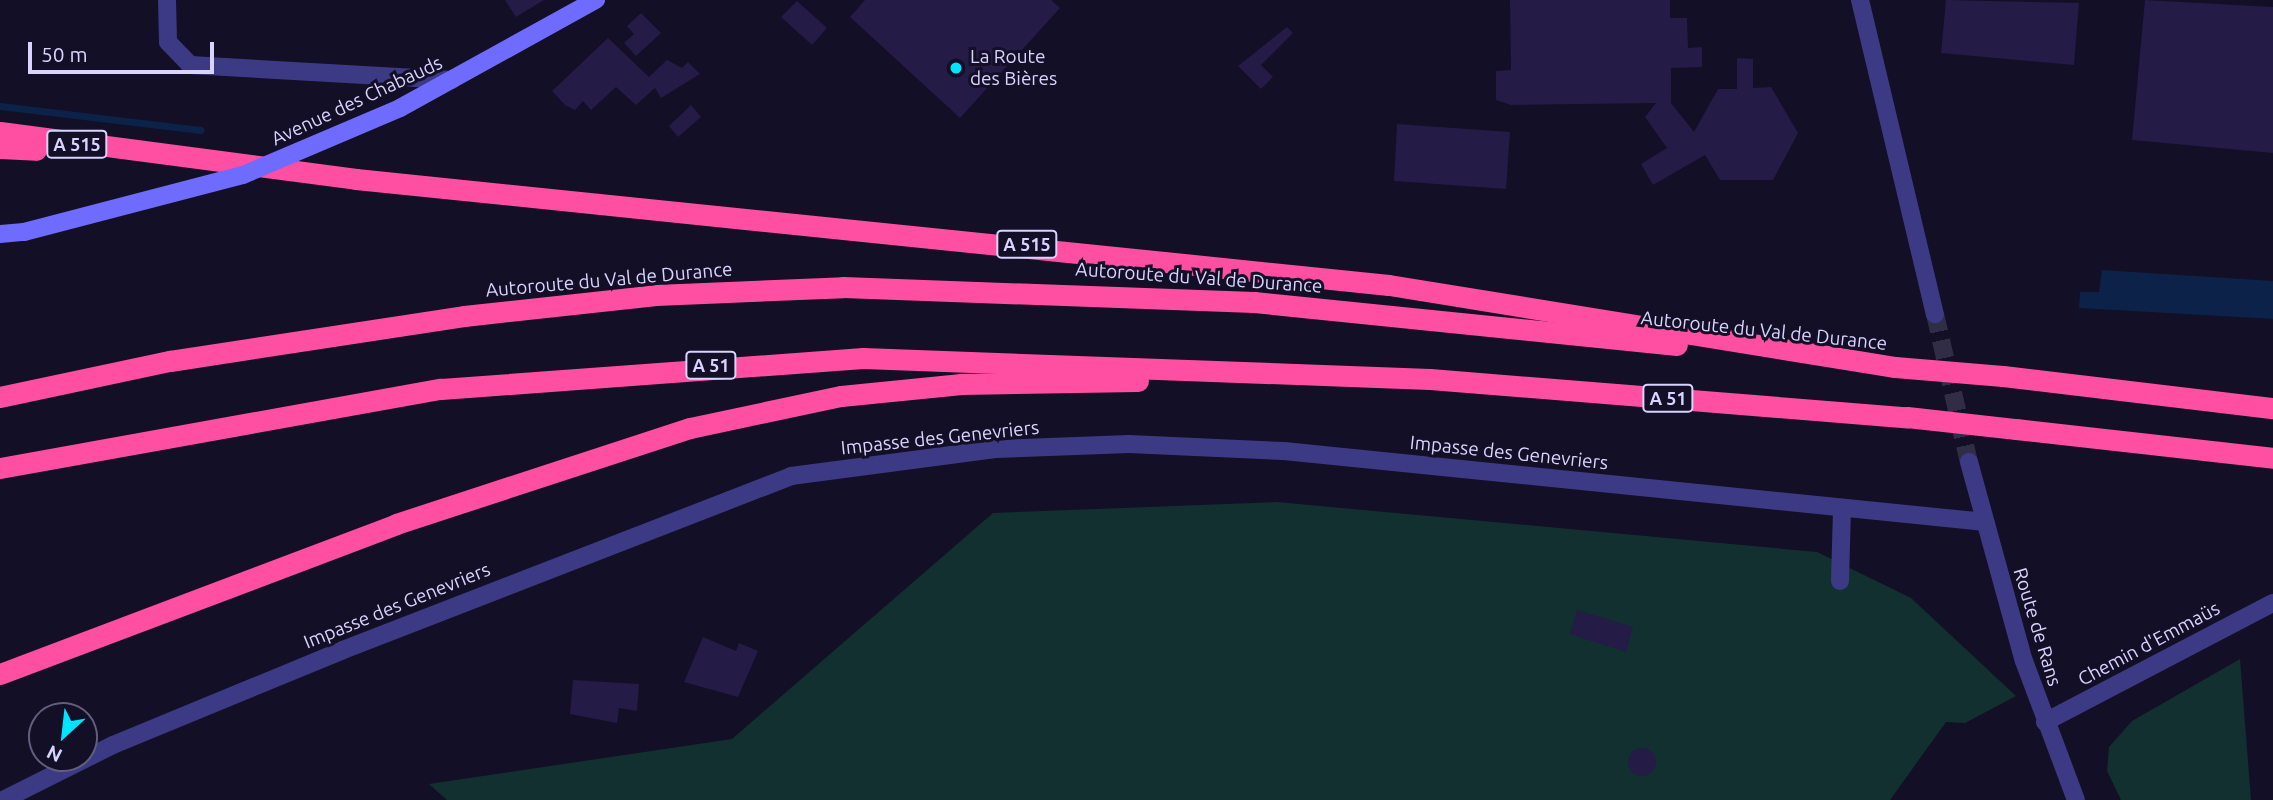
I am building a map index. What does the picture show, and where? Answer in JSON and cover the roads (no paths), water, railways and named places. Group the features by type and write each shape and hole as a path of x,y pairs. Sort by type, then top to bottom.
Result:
{"highway":[{"name":"A 515","path":"0,132 153,156 1389,285 1895,367"},
{"path":"0,148 153,156"},
{"name":"Autoroute du Val de Durance","path":"0,397 170,360 464,316 656,295 843,287 1254,302 2003,376 2273,408"},
{"name":"A 51","path":"0,468 441,389 722,364 863,358 1430,379 1907,417 2273,458"},
{"path":"0,674 542,472 690,428 841,396 972,383 1430,379"}],"main road":[{"name":"Avenue des Chabauds","path":"0,234 24,232 243,175 400,108 596,0"}],"street":[{"path":"167,0 168,42 190,65 452,80"},
{"path":"1860,0 1935,314"},
{"name":"Impasse des Genevriers","path":"3,800 113,745 343,650 791,476 995,449 1129,444 1284,451 1984,522"},
{"name":"Route de Rans","path":"1969,462 1984,522 2045,722 2076,800"},
{"path":"1840,581 1842,508"},
{"name":"Chemin d'Emmaüs","path":"2045,722 2273,603"}],"water":[{"path":"2102,270 2273,281 2273,319 2079,308 2080,292 2099,292"}],"waterway":[{"path":"0,106 201,130"}],"tunnel":[{"path":"1935,314 1969,462"}],"place":[{"name":"La Route des Bières","path":"956,68"}]}
